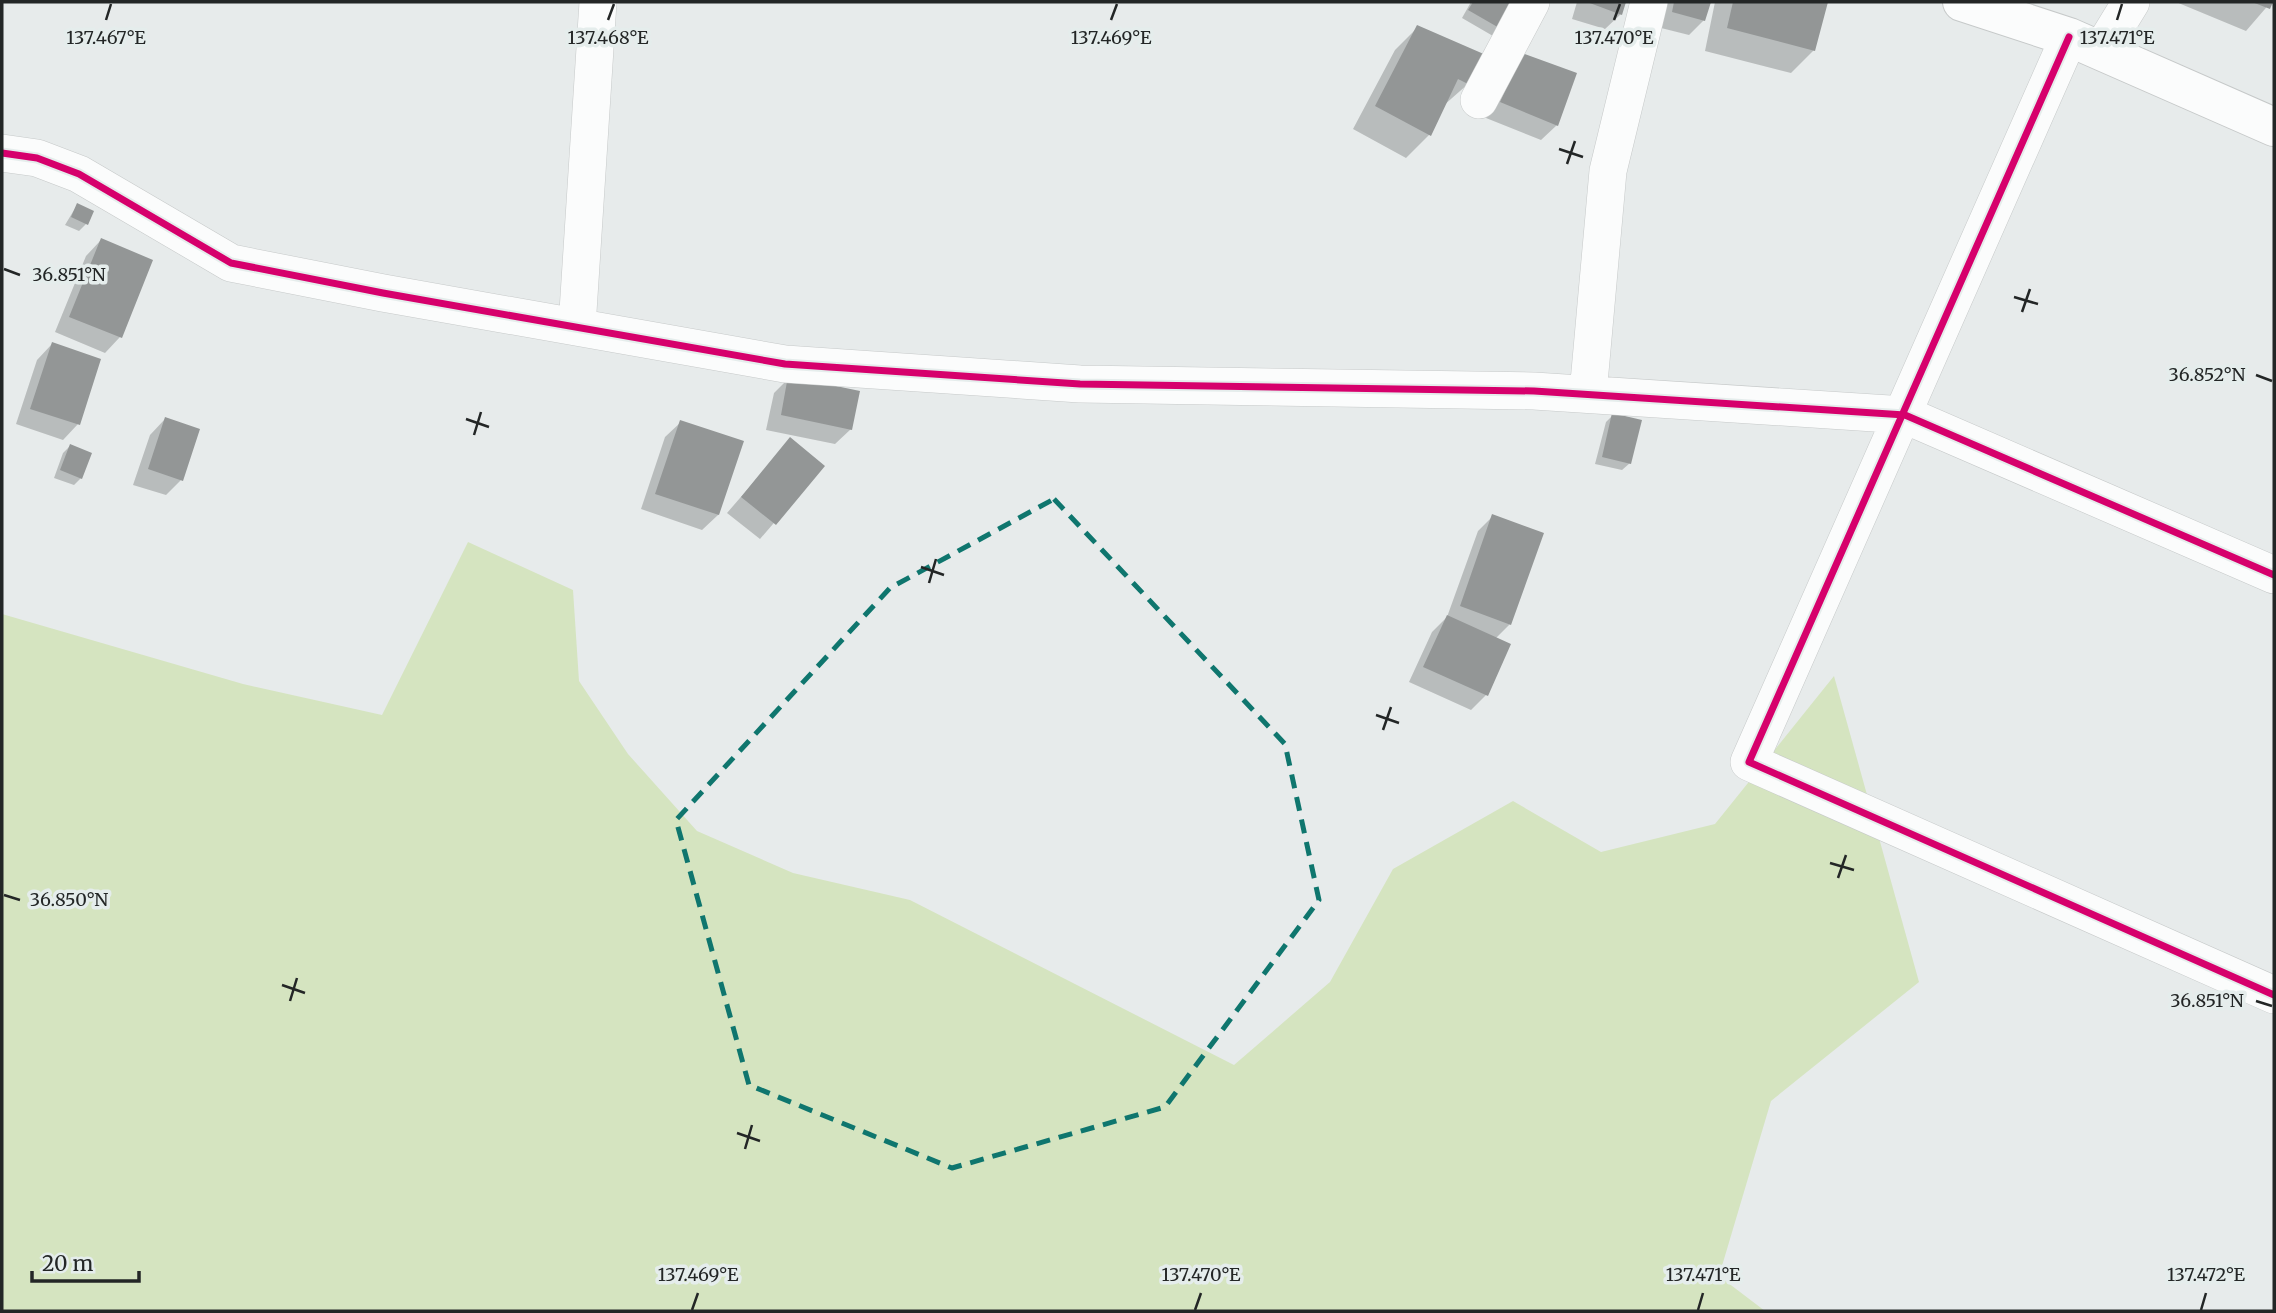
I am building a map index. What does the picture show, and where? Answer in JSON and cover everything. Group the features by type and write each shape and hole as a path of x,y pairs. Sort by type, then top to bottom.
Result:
{"main road":[{"path":"1962,2 2085,44 2274,127"}],"street":[{"path":"577,327 598,2"},
{"path":"1479,100 1531,2"},
{"path":"1588,394 1608,171 1649,2"},
{"path":"2131,2 2085,44 1905,415 1749,762 2274,995"},
{"path":"2,153 37,158 79,174 232,262 785,364 1067,383 1588,394 1905,415 2274,575"}],"highlighted area":[{"path":"1054,499 1285,744 1319,900 1165,1107 952,1168 749,1085 676,820 890,588"}],"green space":[{"path":"468,542 573,590 579,681 628,754 697,831 793,873 910,900 1234,1065 1330,982 1393,869 1513,801 1601,852 1715,824 1834,676 1919,982 1771,1101 1719,1276 1765,1311 2,1311 2,614 243,684 382,715"}],"building":[{"path":"1473,2 1512,2 1501,29 1468,10"},
{"path":"1587,2 1626,2 1622,15"},
{"path":"1674,2 1711,2 1705,21 1672,12"},
{"path":"1733,2 1828,2 1815,51 1727,28"},
{"path":"2252,2 2273,2 2270,9"},
{"path":"1417,25 1486,55 1470,85 1458,79 1431,136 1375,106"},
{"path":"1522,53 1577,73 1558,126 1500,102"},
{"path":"77,203 94,211 88,225 71,217"},
{"path":"101,238 153,260 122,338 69,317"},
{"path":"52,342 101,359 80,425 30,409"},
{"path":"788,376 860,391 852,430 781,415"},
{"path":"1612,413 1642,420 1631,464 1602,457"},
{"path":"165,417 200,429 183,481 148,469"},
{"path":"680,420 744,441 719,515 655,494"},
{"path":"790,437 825,466 776,525 741,497"},
{"path":"70,444 92,453 82,479 60,470"},
{"path":"1492,514 1544,533 1511,625 1460,606"},
{"path":"1447,615 1511,644 1488,696 1423,667"}],"cycle path":[{"path":"2069,37 1749,762 2274,995"},
{"path":"2,153 37,158 79,174 231,263 383,293 785,364 1080,384 1534,391 1905,415 2274,575"}]}
